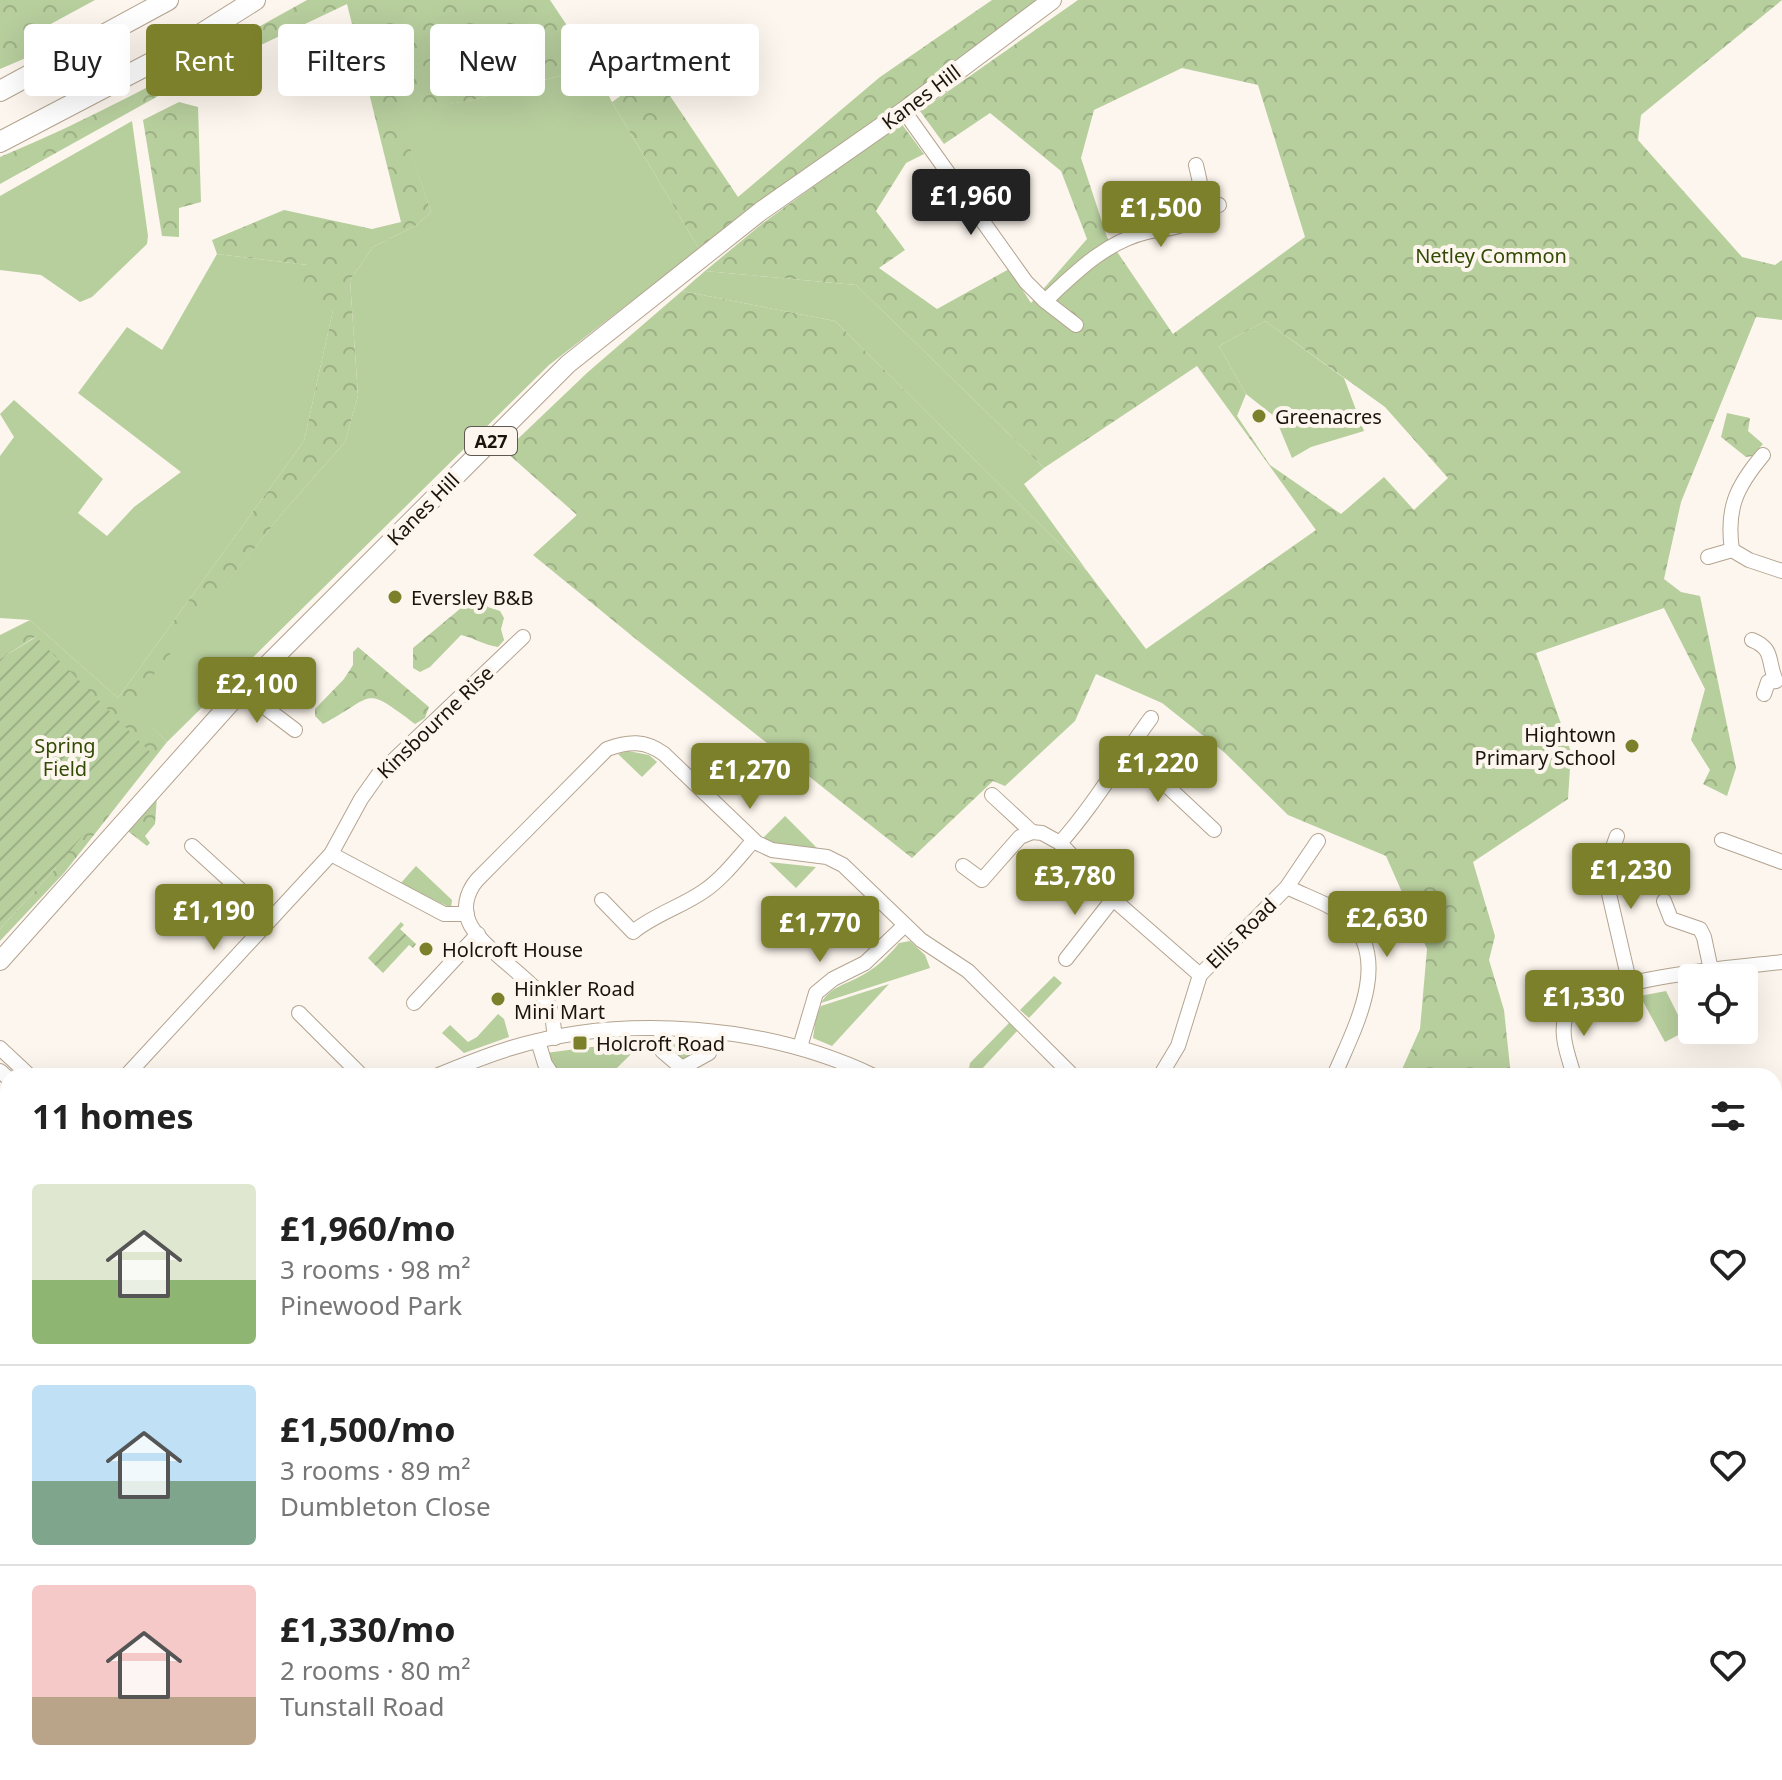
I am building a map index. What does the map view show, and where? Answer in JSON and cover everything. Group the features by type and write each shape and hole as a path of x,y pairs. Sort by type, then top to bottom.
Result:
{"highway":[{"path":"0,91 168,0"},
{"path":"0,142 174,51 255,0"}],"main road":[{"name":"Kanes Hill","path":"0,961 242,690 568,364 761,211 904,111 1052,0"}],"street":[{"path":"904,111 1026,282 1076,325"},
{"path":"1045,301 1084,264 1116,243 1146,232 1180,227 1197,214 1202,202 1196,165"},
{"path":"1202,202 1219,205"},
{"path":"1732,550 1729,517 1745,467 1763,455"},
{"path":"1708,557 1732,550 1749,560 1782,571"},
{"name":"Kinsbourne Rise","path":"133,1068 331,854 378,775 523,637"},
{"path":"1752,640 1764,645 1769,654 1770,669 1779,682"},
{"path":"1764,694 1768,682 1779,682"},
{"path":"242,690 295,730"},
{"path":"1060,843 1088,812 1151,718"},
{"path":"555,1038 547,1001 470,925 466,901 469,889 607,749 632,742 644,743 659,750 753,841 772,850 827,857 843,865 938,953 968,971 1065,1068"},
{"path":"1124,755 1167,786 1214,830"},
{"path":"992,795 1032,832"},
{"path":"963,866 982,880 1020,837 1032,832 1042,833 1060,843 1113,899 1200,975"},
{"path":"1617,836 1604,872 1630,985"},
{"path":"1722,840 1782,862"},
{"path":"602,900 633,932 656,915 702,892 753,841"},
{"name":"Ellis Road","path":"1165,1068 1178,1046 1200,975 1287,887 1318,841"},
{"path":"192,846 271,918"},
{"path":"331,854 444,914 467,914"},
{"path":"1287,887 1332,908 1347,919 1357,930 1367,956 1368,991 1337,1068"},
{"path":"1066,959 1113,899"},
{"path":"1664,901 1671,919 1700,929 1710,964"},
{"path":"800,1047 816,993 833,979 865,963 905,925"},
{"path":"414,1003 478,934"},
{"path":"1758,965 1782,962"},
{"path":"1572,1068 1564,1028 1566,1016 1581,1000 1678,975"},
{"path":"299,1013 354,1068"},
{"path":"661,1029 662,1051 677,1068"},
{"path":"458,1068 538,1041 600,1032 661,1029 750,1036 800,1047 854,1068"},
{"path":"538,1041 548,1068"},
{"path":"0,1048 21,1068"},
{"path":"687,1068 709,1053"}],"green space":[{"path":"0,0 95,0 51,24 24,24 24,59 0,69"},
{"path":"307,0 550,0 566,24 561,24 561,75 545,80 545,24 430,24 430,96 487,96 399,113 431,212 417,225 373,247 350,280 358,396 345,442 285,510 130,704 167,742 64,873 0,941 0,929 56,868 35,637 0,659 0,635 30,620 118,698 304,441 333,310 299,298 308,265 217,254 212,240 284,210 372,229 401,222 370,96 414,96 414,24 352,24 347,4 305,24 278,24 278,37 262,44 262,25"},
{"path":"992,0 1042,0 699,249 612,102 620,96 670,96 738,197 880,77"},
{"name":"Netley Common","path":"1078,0 1782,0 1641,115 1638,140 1742,257 1775,265 1782,260 1782,320 1756,317 1681,502 1664,579 1681,592 1700,596 1736,768 1727,796 1703,784 1710,770 1691,740 1705,689 1664,608 1536,653 1571,752 1568,799 1473,862 1495,936 1489,960 1504,1010 1510,1068 1403,1068 1420,1029 1427,949 1386,856 1288,815 1225,753 1162,703 1096,674 1075,721 1005,786 993,781 912,858 533,555 577,515 505,451 588,372 682,291 835,321 1087,571 1146,649 1316,530 1197,366 1044,468 856,285 705,271 763,223 901,123 924,154 906,163 876,211 905,250 879,268 937,309 1009,269 1031,303 1087,239 1061,171 990,113 944,144 920,111","holes":["1182,68 1258,85 1305,237 1173,334 1107,237 1081,158 1094,110","1265,321 1385,407 1448,478 1414,510 1384,477 1341,514 1270,465 1237,416 1246,394 1219,346"]},
{"path":"561,75 561,96 609,96 699,249 549,365 167,742 129,704 285,510 345,442 358,396 350,280 373,247 417,225 431,212 398,112 487,96 545,96 545,80"},
{"path":"146,88 146,96 158,96 0,184 0,157"},
{"path":"179,102 198,107 201,202 179,208 179,237 162,236 143,120"},
{"path":"132,121 147,244 92,297 80,302 41,275 0,270 0,196"},
{"path":"217,254 308,265 333,310 304,441 118,698 30,620 0,618 0,456 14,437 0,414 14,400 103,479 78,513 107,536 134,507 181,472 78,393 127,327 162,350"},
{"path":"705,271 856,285 1044,468 1024,484 1087,571 835,321 682,291"},
{"path":"1265,321 1344,378 1364,431 1311,447 1292,458 1275,417 1246,394 1219,346"},
{"path":"1727,413 1750,418 1748,431 1763,444 1752,456 1746,457 1721,437"},
{"path":"479,593 488,607 500,611 504,618 501,629 504,640 498,647 461,635 430,667 420,672 413,668 413,648"},
{"name":"Spring Field","path":"36,637 151,753 56,868 0,929 0,659"},
{"path":"358,647 429,707 425,718 415,724 386,703 369,698 323,724 315,716 315,709 353,665 353,652"},
{"path":"628,751 649,755 657,762 642,777 618,754"},
{"path":"157,796 155,824 145,836 150,843 147,846 124,828"},
{"path":"785,816 817,848 775,845 762,839"},
{"path":"769,862 816,867 796,888"},
{"path":"416,866 452,900 451,908 400,884"},
{"path":"401,922 404,925 400,929 416,944 413,948 409,945 383,973 368,958"},
{"path":"910,941 925,955 930,968 821,1003 833,990 876,966 899,943"},
{"path":"1054,976 1062,983 1029,1018 1020,1010"},
{"path":"889,984 832,1046 813,1038 821,1006"},
{"path":"1666,991 1678,1015 1678,1035 1665,1042 1640,996"},
{"path":"498,1014 504,1019 509,1037 464,1053 442,1033 450,1025 468,1042 477,1037"},
{"path":"1010,1022 1018,1030 983,1068 969,1068 970,1063"},
{"path":"663,1042 713,1044 712,1048 685,1063"},
{"path":"641,1044 617,1068 553,1068 546,1053"}],"place":[{"name":"Greenacres","path":"1259,416"},
{"name":"Eversley B&B","path":"395,597"},
{"name":"Hightown Primary School","path":"1632,746"},
{"name":"Holcroft House","path":"426,949"},
{"name":"Hinkler Road Mini Mart","path":"498,999"},
{"name":"Holcroft Road","path":"580,1043"}]}
